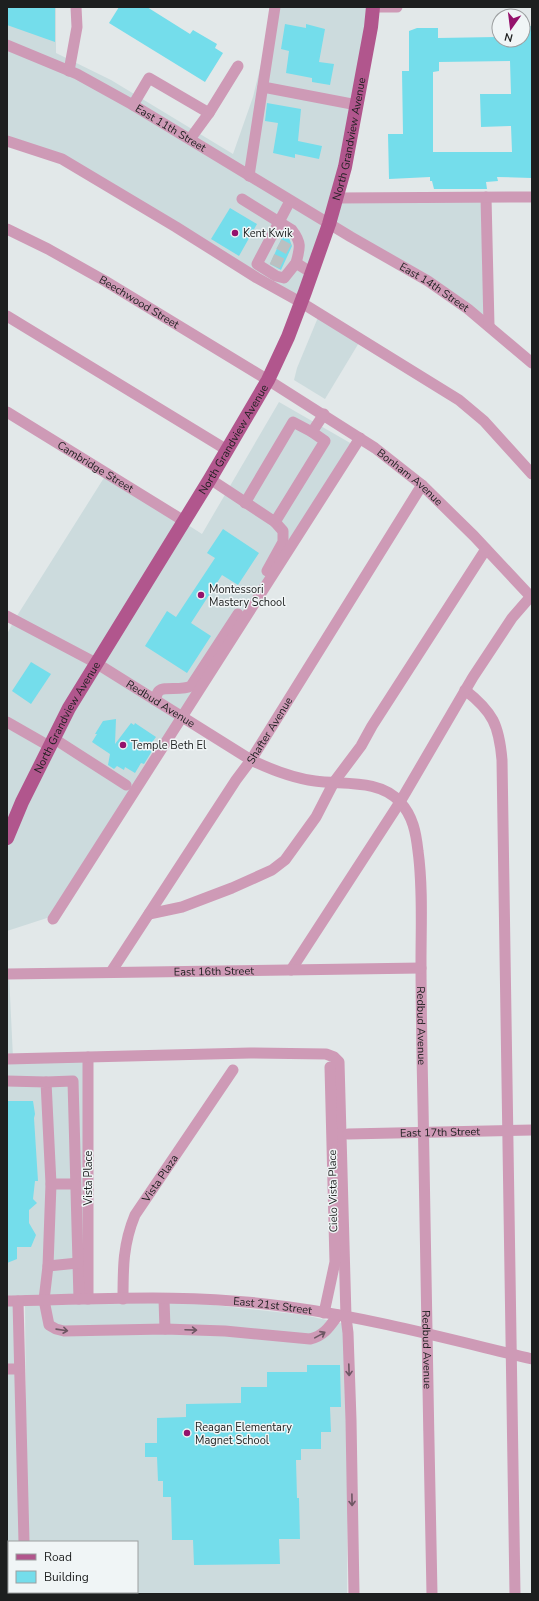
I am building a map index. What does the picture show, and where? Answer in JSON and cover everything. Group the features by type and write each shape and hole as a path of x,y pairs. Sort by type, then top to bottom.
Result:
{"main road":[{"name":"North Grandview Avenue","path":"7,838 22,802 68,708 210,479 268,380 288,338 302,303 329,224 346,167 371,27 373,7"}],"street":[{"path":"69,71 77,27 76,7"},
{"path":"249,176 275,7"},
{"path":"373,7 397,7"},
{"name":"East 11th Street","path":"7,45 69,71 133,105 329,224"},
{"path":"190,139 209,113 238,66"},
{"path":"133,105 149,78 209,113"},
{"path":"263,87 357,105"},
{"path":"7,141 62,159 176,227 257,278 302,303 459,400 484,421 532,474"},
{"path":"336,198 532,196"},
{"path":"486,197 489,326"},
{"path":"242,199 279,222 292,230 297,237 300,246 284,278 276,276 257,264 267,256 274,242 279,222 290,200"},
{"name":"East 14th Street","path":"329,224 428,281 468,309 532,363"},
{"name":"Beechwood Street","path":"7,228 105,281 268,380"},
{"path":"292,260 312,273"},
{"path":"7,316 227,450"},
{"name":"Bonham Avenue","path":"268,380 360,438 422,485 532,597"},
{"name":"Cambridge Street","path":"7,412 184,521"},
{"path":"312,432 324,414"},
{"path":"245,503 294,422 312,432 325,441 275,522"},
{"path":"53,919 360,438"},
{"path":"155,700 160,690 164,688 180,689 191,686 267,571 283,542 283,531 275,522 210,479"},
{"name":"Shafter Avenue","path":"111,972 236,780 251,760 422,485"},
{"path":"149,914 182,907 232,888 272,870 285,860 302,839 316,817 334,782 361,746 372,726 486,549"},
{"path":"292,970 400,802 465,690 512,618 532,597"},
{"name":"Redbud Avenue","path":"7,616 96,663 251,760 274,771 292,777 314,781 380,788 390,793 400,802 412,820 418,854 421,897 423,1132 432,1594"},
{"path":"465,690 481,702 497,726 500,737 502,760 515,1594"},
{"path":"7,722 51,742 126,785"},
{"name":"East 16th Street","path":"7,974 421,968"},
{"path":"7,1059 250,1053 326,1054 339,1062 342,1316 348,1333 354,1594"},
{"name":"Vista Place","path":"84,1299 88,1057"},
{"name":"Cielo Vista Place","path":"324,1313 335,1262 330,1067"},
{"name":"Vista Plaza","path":"123,1299 123,1262 128,1232 135,1215 233,1070"},
{"path":"7,1082 72,1081 78,1263 84,1299"},
{"path":"46,1082 51,1184 48,1266 44,1300 49,1325 64,1331 165,1329 225,1331 310,1339 325,1333 342,1316"},
{"name":"East 17th Street","path":"348,1134 532,1130"},
{"path":"51,1184 75,1184"},
{"path":"48,1266 78,1263"},
{"path":"164,1299 165,1329"},
{"name":"East 21st Street","path":"12,1301 164,1299 239,1301 289,1307 342,1316 532,1359"},
{"path":"12,1301 19,1369 24,1541"},
{"path":"7,1369 19,1369"}],"shaded area":[{"path":"7,7 56,7 56,53 111,80 233,154 253,97 270,27 273,7 373,7 336,198 481,197 484,322 329,224 302,303 66,160 7,144"},
{"path":"319,315 360,341 325,399 294,380 297,368"},
{"path":"279,402 352,444 50,917 7,931 7,634 107,473 202,534"},
{"name":"Reagan Elementary Magnet School","path":"7,974 9,974 13,1058 86,1059 90,1300 161,1299 304,1315 349,1325 347,1594 27,1594 138,1593 138,1541 27,1541 25,1301 17,1301 20,1541 8,1541 8,1593 21,1594 7,1594"}],"building":[{"path":"7,7 55,7 55,42 7,25"},
{"path":"119,7 147,7 190,34 193,30 217,44 215,48 223,53 205,82 109,23"},
{"path":"285,24 306,28 306,24 325,29 319,62 334,64 330,85 312,82 312,78 286,73 289,51 281,49"},
{"path":"532,26 532,178 497,177 498,181 486,182 487,189 434,189 432,181 430,181 430,177 389,179 388,134 403,134 402,71 409,71 409,31 417,28 438,28 438,38 491,37 491,48 531,48","holes":["510,61 511,94 480,94 481,127 511,126 512,152 433,152 433,72 439,71 439,62"]},
{"path":"267,103 301,109 298,141 322,146 319,159 295,154 295,158 273,153 278,123 265,121"},
{"path":"230,208 257,224 239,256 211,239"},
{"path":"284,233 289,238 292,246 281,270 270,264"},
{"path":"223,529 259,553 238,585 222,575 191,623 211,636 187,673 145,646 167,611 176,617 215,558 207,553"},
{"path":"31,662 51,674 31,704 12,691"},
{"name":"Temple Beth El","path":"116,719 115,744 131,723 134,725 135,723 156,737 148,748 152,751 144,764 141,763 135,773 125,767 124,770 117,766 114,769 108,765 110,754 92,742 103,721"},
{"path":"7,1101 33,1101 38,1181 35,1181 33,1199 37,1203 29,1210 29,1223 36,1235 31,1247 17,1247 17,1259 7,1263"},
{"path":"307,1365 340,1365 341,1407 330,1407 331,1432 321,1432 321,1449 301,1449 301,1460 296,1460 300,1539 279,1539 280,1564 194,1565 193,1540 172,1540 171,1497 163,1497 163,1481 158,1481 157,1457 145,1457 145,1443 157,1443 157,1418 186,1417 186,1404 241,1403 241,1387 267,1387 267,1372 307,1372"}],"tunnel":[{"path":"279,244 290,250"},
{"path":"272,259 283,264"}],"place":[{"name":"Kent Kwik","path":"235,233"},
{"name":"Montessori Mastery School","path":"201,595"},
{"name":"Temple Beth El","path":"123,745"},
{"name":"Reagan Elementary Magnet School","path":"187,1433"}]}
